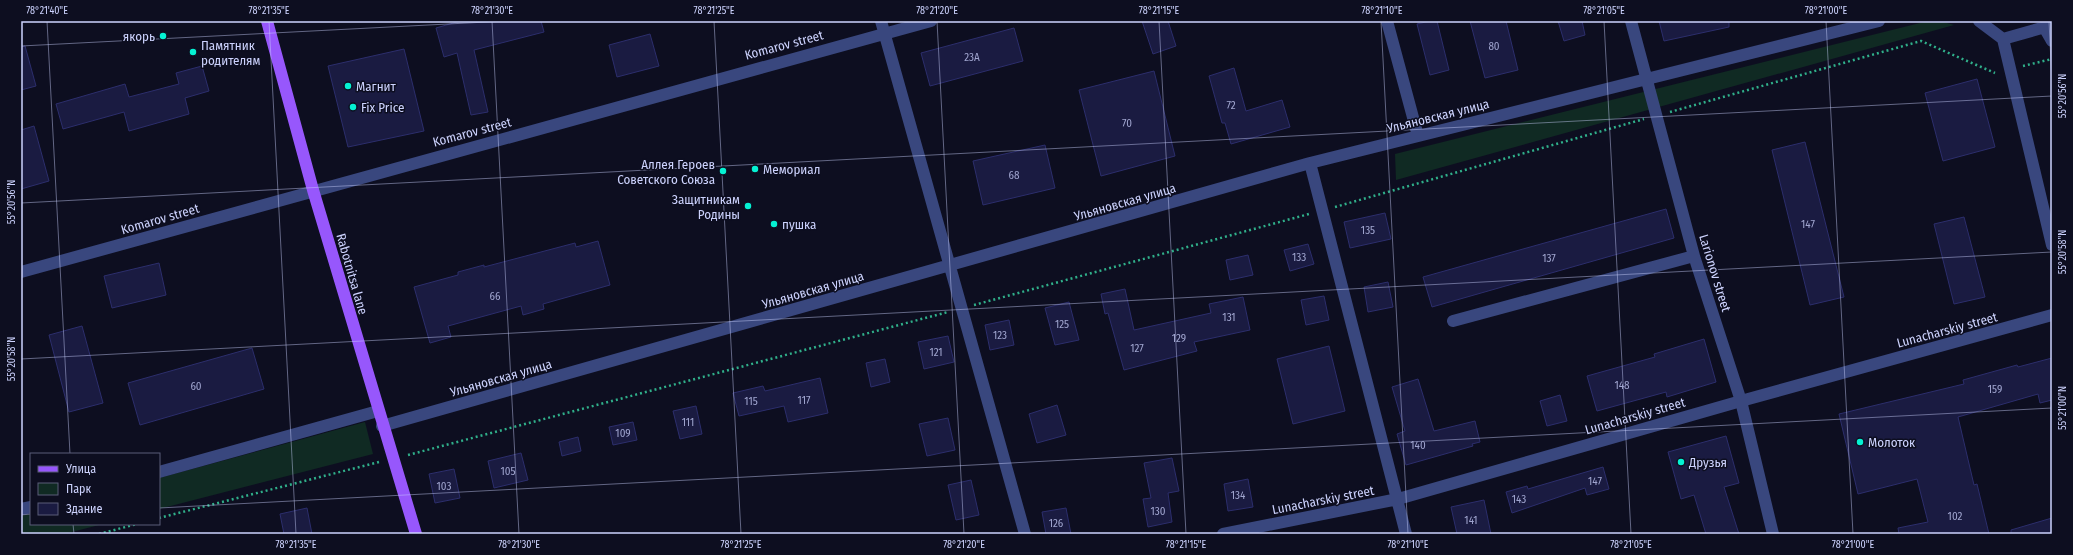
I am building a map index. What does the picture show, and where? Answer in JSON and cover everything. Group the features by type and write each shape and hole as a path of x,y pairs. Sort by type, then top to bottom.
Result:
{"main road":[{"name":"Rabotnitsa lane","path":"267,21 313,190 382,426 416,534"}],"street":[{"name":"Komarov street","path":"21,272 883,27 931,21"},
{"path":"1387,21 1418,136"},
{"name":"Larionov street","path":"1631,21 1694,256 1741,400 1773,534"},
{"name":"Ульяновская улица","path":"382,426 1310,163 1879,21"},
{"path":"1979,21 2003,39 2052,245"},
{"path":"2003,39 2048,26 2052,41"},
{"path":"883,27 951,265 1025,534"},
{"path":"1310,163 1406,534"},
{"path":"1453,321 1694,256"},
{"name":"Lunacharskiy street","path":"1223,534 1398,499 1741,400 2052,316"},
{"path":"160,472 378,411"}],"path":[{"path":"2022,67 2052,59"},
{"path":"160,518 392,458 426,452 1322,210"},
{"path":"99,534 133,525"}],"green space":[{"path":"1928,21 1940,21 1954,25 1396,180 1395,154"},
{"path":"365,422 373,454 160,509 160,478"},
{"path":"30,514 30,525 99,525 64,534 21,534 21,516"}],"building":[{"path":"460,21 541,21 544,32 474,50 488,112 471,115 457,53 444,57 436,28"},
{"path":"1142,21 1168,21 1176,46 1153,54"},
{"path":"1437,21 1449,70 1430,75 1417,24"},
{"path":"1470,21 1506,21 1518,70 1485,78"},
{"path":"1558,21 1582,21 1585,35 1564,41"},
{"path":"1659,21 1729,21 1729,27 1664,41"},
{"path":"1014,28 1023,61 930,86 921,53"},
{"path":"650,34 659,66 617,77 609,45"},
{"path":"25,46 36,86 21,90 21,47"},
{"path":"404,49 424,131 348,147 328,66"},
{"path":"202,66 209,91 185,98 189,114 129,131 124,112 63,129 56,104 125,84 129,97 179,84 176,73"},
{"path":"1234,68 1246,111 1282,100 1290,127 1231,144 1225,123 1222,123 1209,76"},
{"path":"1154,71 1175,156 1101,176 1079,90"},
{"path":"1977,79 1995,147 1943,161 1925,93"},
{"path":"34,126 49,181 21,189 21,130"},
{"path":"1805,142 1844,297 1810,305 1772,150"},
{"path":"1045,145 1055,188 983,205 973,161"},
{"path":"1666,209 1674,238 1432,307 1423,277"},
{"path":"1385,213 1391,239 1350,248 1344,222"},
{"path":"1964,217 1985,297 1954,304 1934,224"},
{"path":"598,241 610,285 543,304 544,309 523,315 521,306 448,326 451,337 430,343 414,287 458,275 458,272 484,265 484,267 575,243 576,247"},
{"path":"1308,244 1314,264 1290,271 1284,250"},
{"path":"1248,255 1253,275 1230,280 1226,260"},
{"path":"159,263 166,295 112,308 104,276"},
{"path":"1388,282 1393,307 1368,312 1364,287"},
{"path":"1125,289 1134,330 1211,313 1209,304 1243,297 1250,330 1194,342 1197,351 1124,370 1108,313 1105,314 1101,294"},
{"path":"1324,296 1329,320 1306,325 1301,300"},
{"path":"1069,302 1079,340 1055,345 1045,308"},
{"path":"1009,320 1014,345 990,350 985,325"},
{"path":"82,326 103,403 69,412 49,335"},
{"path":"948,336 954,362 924,369 918,342"},
{"path":"1704,339 1716,382 1667,397 1666,392 1597,411 1587,376 1655,357 1654,354"},
{"path":"1329,346 1345,411 1293,424 1277,359"},
{"path":"252,348 264,389 140,425 128,383"},
{"path":"2052,358 2052,400 2040,403 2038,394 1958,417 1974,485 1977,484 1989,534 1899,534 1898,528 1928,522 1917,479 1858,494 1839,414 1964,384 1963,380 2017,365 2018,367"},
{"path":"885,359 890,382 871,387 866,363"},
{"path":"820,378 828,413 788,422 784,406 739,416 733,393 763,386 765,391"},
{"path":"1418,379 1434,431 1475,421 1480,442 1472,444 1473,446 1406,465 1397,434 1405,431 1392,387"},
{"path":"1560,395 1567,421 1547,426 1540,401"},
{"path":"1057,405 1066,435 1037,443 1029,414"},
{"path":"696,406 702,434 680,439 673,411"},
{"path":"948,418 955,450 927,456 919,424"},
{"path":"633,422 637,440 613,445 609,427"},
{"path":"1726,436 1739,483 1724,487 1739,534 1706,534 1694,495 1681,499 1668,452"},
{"path":"578,437 581,451 562,456 559,442"},
{"path":"521,453 528,480 494,488 488,461"},
{"path":"1172,458 1179,491 1168,493 1172,522 1148,527 1143,499 1151,498 1144,463"},
{"path":"1603,467 1609,489 1587,495 1585,488 1512,513 1506,492 1527,486 1528,489"},
{"path":"454,469 460,498 435,503 429,474"},
{"path":"1248,479 1253,507 1228,511 1224,484"},
{"path":"971,480 979,515 956,520 948,485"},
{"path":"1484,500 1491,534 1457,534 1451,507"},
{"path":"307,508 312,534 284,534 280,514"},
{"path":"1066,508 1071,534 1046,534 1042,512"},
{"path":"2052,518 2052,534 2011,534 2011,530"}],"place":[{"name":"якорь","path":"163,36"},
{"name":"Памятник родителям","path":"193,52"},
{"name":"Магнит","path":"348,86"},
{"name":"Fix Price","path":"353,107"},
{"name":"Мемориал","path":"755,169"},
{"name":"Аллея Героев Советского Союза","path":"723,171"},
{"name":"Защитникам Родины","path":"748,206"},
{"name":"пушка","path":"774,224"},
{"name":"Молоток","path":"1860,442"},
{"name":"Друзья","path":"1681,462"}]}
